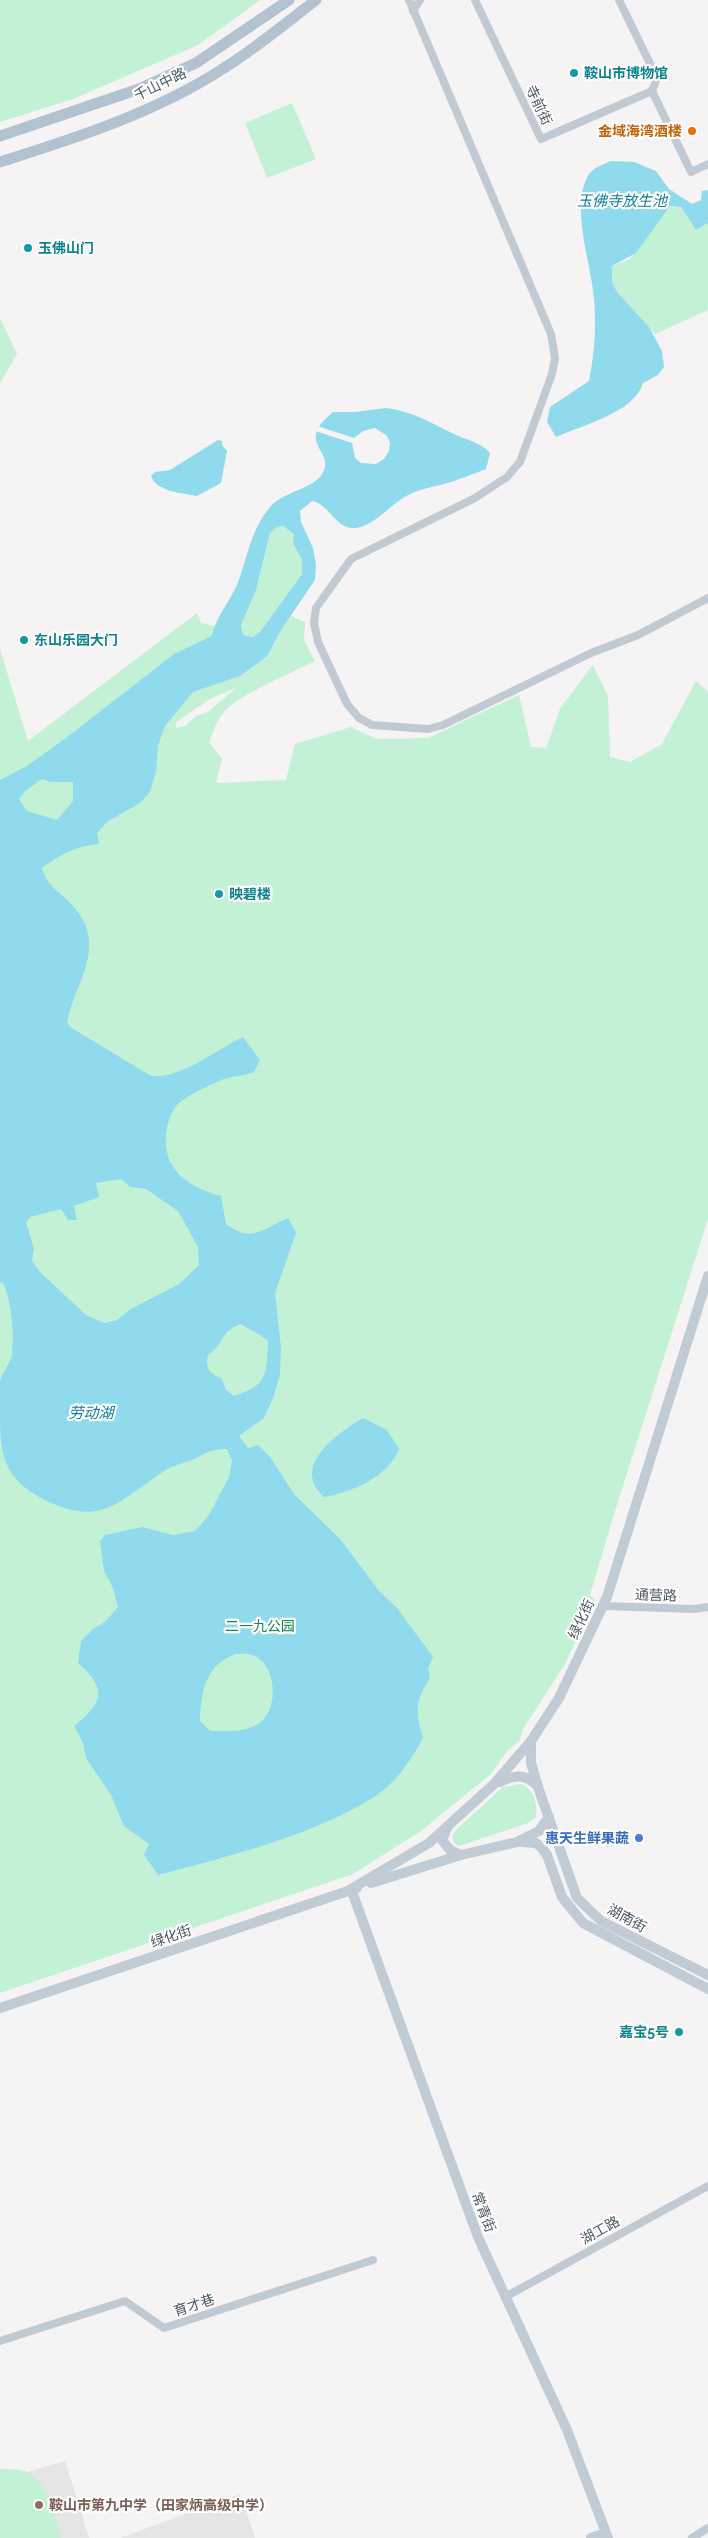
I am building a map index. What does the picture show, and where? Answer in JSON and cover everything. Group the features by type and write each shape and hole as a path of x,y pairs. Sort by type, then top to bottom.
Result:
{"main road":[{"name":"千山中路","path":"0,136 140,89 196,63 239,36 289,0"},
{"name":"千山中路","path":"0,162 55,145 155,105 224,68 316,0"},
{"name":"绿化街","path":"351,1889 410,1856 447,1827 494,1784 531,1741 559,1698 603,1606 708,1276"},
{"name":"湖南街","path":"531,1741 532,1763 538,1787 550,1816 573,1891 583,1905 601,1921 708,1975"},
{"path":"494,1784 509,1777 520,1775 529,1778 538,1787"},
{"name":"绿化街","path":"0,2008 351,1889 461,1855 517,1842 539,1831 550,1816"},
{"path":"447,1827 442,1840 450,1850 461,1855"},
{"name":"湖南街","path":"517,1842 536,1843 542,1848 547,1855 562,1898 583,1923 708,1989"},
{"name":"常青街","path":"351,1889 478,2237 567,2430 607,2536"},
{"path":"591,2538 607,2536"}],"street":[{"path":"409,0 551,334 554,358 552,374 528,444 520,462 507,477 476,498 351,558 316,608 314,623 318,642 347,704 359,718 372,725 428,729 443,725 591,653 638,635 708,598"},
{"path":"413,11 420,0"},
{"name":"寺前街","path":"475,0 541,140 652,91"},
{"path":"619,0 657,78 652,91 691,172 708,164"},
{"name":"通营路","path":"603,1606 694,1609 708,1607"},
{"name":"湖工路","path":"505,2297 708,2186"},
{"name":"育才巷","path":"0,2341 125,2301 164,2328 373,2260"},
{"path":"692,2538 708,2528"}],"shaded area":[{"name":"鞍山市第九中学（田家炳高级中学）","path":"65,2461 89,2538 0,2538 0,2469 27,2472"},
{"path":"240,2494 255,2538 120,2538"}],"green space":[{"path":"0,0 260,0 198,45 73,99 0,122"},
{"path":"292,103 316,159 267,178 245,123"},
{"path":"670,206 681,207 696,230 708,223 708,310 655,334 617,292 612,282 612,266 630,259"},
{"path":"0,318 17,354 0,383"},
{"path":"283,526 294,534 293,543 302,560 302,574 260,632 253,637 243,635 241,625 256,590 270,533 277,527"},
{"name":"二一九公园","path":"197,613 201,623 214,626 252,667 291,616 305,622 304,640 315,661 253,691 231,705 222,714 209,742 222,759 216,783 286,780 295,744 351,727 376,739 428,738 519,695 531,747 546,748 560,709 593,665 608,696 610,757 630,762 662,744 696,681 708,692 708,1219 614,1514 590,1595 595,1600 565,1664 523,1729 520,1740 508,1750 491,1774 421,1831 353,1874 0,1993 0,649 28,741","holes":["237,687 208,712 196,716 185,726 176,728 176,722 210,699"]},
{"path":"521,1784 532,1793 536,1807 536,1817 528,1823 459,1846 454,1843 452,1836 456,1830 503,1787"},
{"name":"鞍山市第九中学（田家炳高级中学）","path":"0,2469 24,2471 35,2477 41,2484 50,2502 61,2538 0,2538"}],"water":[{"name":"玉佛寺放生池","path":"611,161 634,162 656,171 669,189 692,204 701,200 702,191 708,190 708,223 696,230 681,207 670,206 636,253 612,266 612,282 617,292 649,327 662,351 664,367 658,375 643,383 638,393 618,410 593,423 556,437 547,422 550,407 589,381 593,358 594,301 581,218 583,190 591,172"},
{"name":"劳动湖","path":"386,408 405,412 420,418 486,449 490,453 486,469 451,482 412,493 374,521 362,527 349,528 343,525 324,507 312,501 300,511 301,522 313,548 316,565 315,580 281,630 267,656 240,676 193,692 165,726 158,745 156,771 150,792 140,803 107,822 97,833 99,844 84,846 69,852 54,859 42,868 44,875 51,885 73,906 83,921 88,935 89,950 86,964 67,1022 70,1027 151,1076 174,1073 198,1063 243,1037 260,1060 254,1072 224,1079 185,1098 177,1105 170,1116 166,1134 167,1150 175,1169 190,1183 221,1196 226,1224 235,1230 251,1234 265,1230 288,1218 296,1233 275,1293 281,1348 280,1375 264,1418 239,1436 248,1448 258,1445 270,1457 294,1494 341,1540 379,1591 397,1608 433,1657 428,1668 430,1678 421,1694 418,1707 423,1738 402,1770 382,1791 350,1811 297,1834 212,1861 158,1875 144,1855 149,1844 124,1826 111,1795 86,1758 83,1743 74,1726 91,1710 98,1696 98,1688 94,1681 78,1663 81,1641 94,1628 105,1622 118,1607 113,1588 104,1571 100,1541 105,1535 142,1527 173,1535 195,1531 209,1515 229,1477 232,1460 227,1449 209,1452 167,1469 122,1501 96,1511 81,1512 45,1500 22,1485 8,1467 4,1456 0,1432 0,1383 12,1355 13,1337 9,1301 4,1284 0,1282 0,780 27,766 66,738 174,654 212,636 220,616 237,585 254,534 264,515 277,501 312,483 322,474 325,466 324,459 316,440 317,432 322,423 333,412 355,412","holes":["283,526 294,534 293,543 302,560 302,574 260,632 253,637 243,635 241,625 256,590 270,533 277,527","42,779 50,782 73,782 73,801 57,820 27,811 19,799 25,791","121,1179 130,1187 146,1189 178,1211 198,1247 199,1265 179,1284 129,1310 117,1320 105,1323 86,1315 40,1272 32,1261 34,1248 26,1223 30,1217 61,1209 68,1220 77,1220 74,1206 99,1197 96,1183","241,1324 268,1341 266,1370 260,1382 245,1392 234,1396 226,1390 222,1379 209,1370 207,1364 208,1355 218,1346 229,1330","236,1654 252,1655 261,1660 267,1668 273,1689 272,1700 264,1719 251,1728 228,1731 210,1731 200,1721 204,1690 211,1672 217,1665"]},
{"path":"218,440 222,441 222,445 227,451 221,483 197,496 164,489 151,476 155,472 170,470"},
{"path":"363,1418 387,1430 399,1449 387,1468 368,1482 335,1495 324,1497 315,1486 312,1474 314,1463 330,1442"}],"pier":[{"path":"317,426 354,438 363,431 375,428 387,436 390,443 389,451 384,459 376,464 361,463 355,458 352,443 315,431"}],"place":[{"name":"鞍山市博物馆","path":"574,73"},
{"name":"金域海湾酒楼","path":"692,131"},
{"name":"玉佛山门","path":"28,248"},
{"name":"东山乐园大门","path":"24,640"},
{"name":"映碧楼","path":"219,894"},
{"name":"惠天生鲜果蔬","path":"639,1838"},
{"name":"嘉宝5号","path":"679,2032"},
{"name":"鞍山市第九中学（田家炳高级中学）","path":"39,2505"}]}
